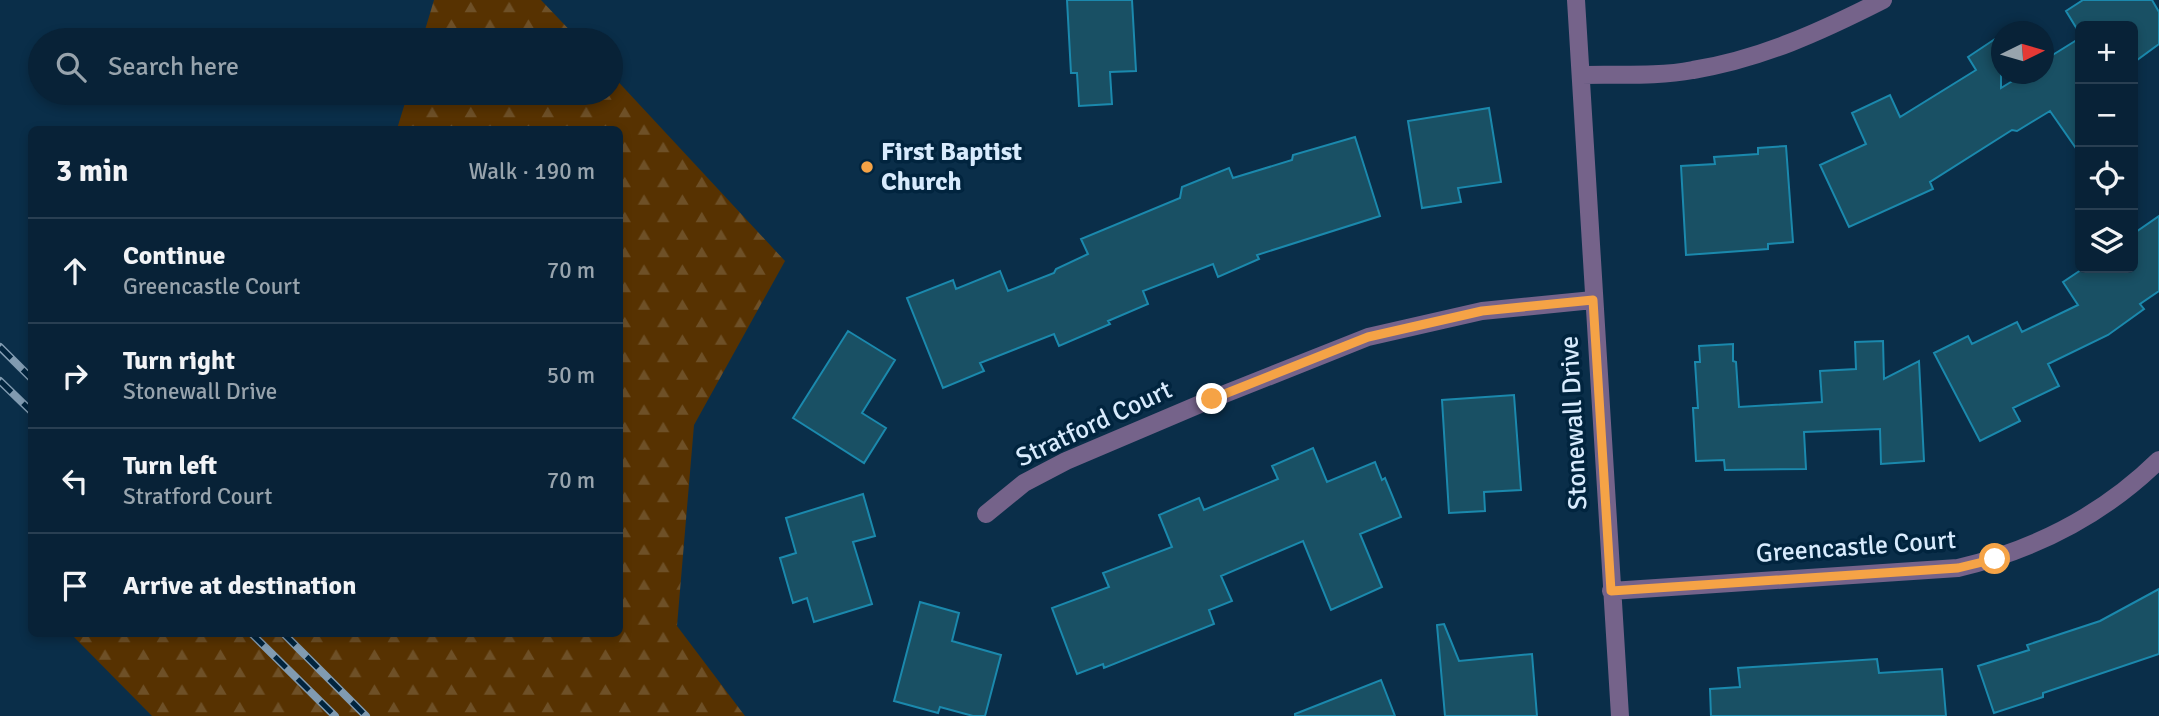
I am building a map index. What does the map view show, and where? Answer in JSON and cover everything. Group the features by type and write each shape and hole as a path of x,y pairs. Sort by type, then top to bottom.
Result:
{"street":[{"name":"Stonewall Drive","path":"1576,0 1620,716"},
{"path":"1581,75 1692,71 1748,58 1815,34 1884,0"},
{"name":"Stratford Court","path":"986,514 1024,483 1066,461 1368,337 1482,311 1593,300"},
{"name":"Greencastle Court","path":"1611,591 1958,568 1983,562 2056,534 2140,479 2159,460"}],"green space":[{"path":"434,0 541,0 568,28 426,28"},
{"path":"623,87 785,261 694,425 677,626 745,716 152,716 74,637 623,637 623,126 398,126 404,105 623,105"}],"building":[{"path":"1067,0 1132,0 1136,71 1110,72 1112,104 1079,106 1077,73 1071,73"},
{"path":"2083,0 2152,0 2159,12 2159,44 2138,59 2138,21 2075,21 2075,26 2066,11"},
{"path":"2075,41 2075,147 2050,111 2017,131 2012,130 1930,182 1933,189 1849,227 1820,165 1866,144 1852,113 1890,95 1900,117 1976,70 1968,57 1991,42 1991,84 2001,84 2001,88 2008,84 2054,84 2054,54"},
{"path":"1489,108 1501,182 1458,188 1461,202 1422,208 1408,121"},
{"path":"1355,137 1380,216 1257,255 1259,259 1218,277 1213,264 1143,291 1148,304 1108,321 1110,324 1059,346 1054,334 980,363 984,371 943,388 907,298 953,280 956,289 1000,271 1008,291 1054,273 1056,269 1088,254 1081,239 1180,198 1182,187 1229,168 1233,178 1292,160 1293,155"},
{"path":"1786,146 1793,242 1768,244 1768,249 1686,255 1681,166 1715,164 1714,157 1758,154 1758,148"},
{"path":"2159,216 2159,291 2140,304 2144,309 2108,335 2048,364 2059,386 2013,408 2020,421 1980,441 1934,353 1968,336 1972,344 2017,322 2022,332 2078,305 2063,282 2076,273 2138,273 2138,231"},
{"path":"848,331 895,360 862,413 886,428 864,463 793,418"},
{"path":"1883,341 1884,379 1919,361 1924,461 1881,464 1880,429 1804,432 1806,469 1725,470 1724,460 1696,461 1693,408 1698,408 1695,362 1700,362 1699,346 1733,344 1739,407 1822,402 1820,371 1856,369 1855,342"},
{"path":"1514,395 1521,490 1484,492 1485,511 1449,513 1442,400"},
{"path":"1313,448 1327,482 1375,462 1382,480 1385,478 1401,517 1360,534 1382,587 1331,610 1303,541 1221,576 1232,601 1209,610 1214,624 1104,668 1103,664 1077,674 1052,608 1109,587 1103,573 1172,547 1159,515 1199,498 1204,510 1278,479 1272,466"},
{"path":"863,494 875,536 853,542 872,604 814,622 807,598 793,603 780,558 796,553 786,518"},
{"path":"2159,589 2159,654 2043,693 2043,697 1994,713 1978,666 2029,650 2027,645 2100,621"},
{"path":"920,602 959,613 952,641 1001,655 985,716 973,716 940,707 938,713 894,701"},
{"path":"1444,624 1459,661 1532,654 1537,716 1445,716 1437,625"},
{"path":"1877,659 1879,673 1942,669 1946,716 1711,716 1710,689 1740,687 1738,668"},
{"path":"1381,680 1395,716 1295,716 1295,714"}],"railway":[{"path":"0,347 28,375"},
{"path":"0,381 28,408"},
{"path":"255,637 335,716"},
{"path":"287,637 366,716"}],"place":[{"name":"First Baptist Church","path":"867,167"}],"route":[{"path":"1212,399 1392,330 1482,311 1593,300 1611,591 1958,568 1995,559"}]}
